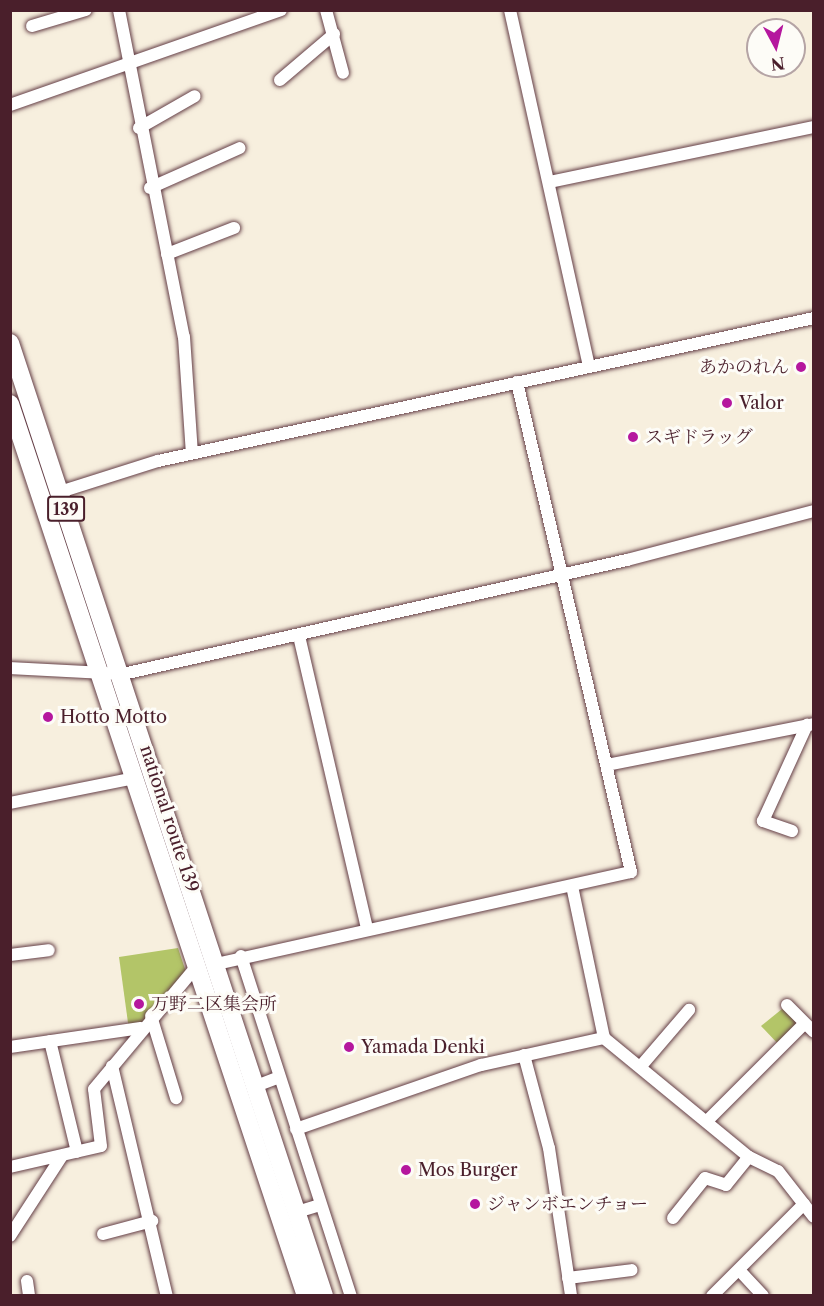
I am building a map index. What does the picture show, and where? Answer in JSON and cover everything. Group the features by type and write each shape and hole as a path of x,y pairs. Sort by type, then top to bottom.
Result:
{"highway":[{"name":"national route 139","path":"10,343 123,674 324,1296"},
{"name":"national route 139","path":"10,404 15,431 101,674 306,1296"}],"street":[{"path":"32,26 86,10"},
{"path":"119,10 150,188 167,254 184,337 192,453"},
{"path":"10,105 281,10"},
{"path":"326,10 343,73"},
{"path":"510,10 589,365"},
{"path":"280,80 334,34"},
{"path":"139,128 195,96"},
{"path":"550,182 813,127"},
{"path":"150,188 240,148"},
{"path":"167,254 234,228"},
{"path":"60,492 192,453 813,318"},
{"path":"216,964 241,956 367,928 631,873 517,382"},
{"path":"10,668 123,674 299,636 563,574 813,511"},
{"path":"299,636 367,928"},
{"path":"607,765 810,725"},
{"path":"792,831 760,826 810,725"},
{"path":"10,803 135,778"},
{"path":"572,886 604,1038 709,1119 749,1157 778,1171 813,1217"},
{"path":"10,955 48,950"},
{"path":"241,956 351,1296"},
{"path":"10,1167 77,1152 104,1140 94,1089 151,1016 197,966"},
{"path":"709,1119 809,1028 787,1005"},
{"path":"641,1066 689,1010"},
{"path":"151,1016 176,1098"},
{"path":"10,1047 141,1028"},
{"path":"296,1128 524,1055 604,1038"},
{"path":"50,1041 77,1152"},
{"path":"524,1055 549,1148 571,1296"},
{"path":"112,1066 152,1221 167,1296"},
{"path":"256,1086 279,1077"},
{"path":"10,1236 62,1156"},
{"path":"673,1218 705,1178 726,1185 749,1157"},
{"path":"712,1296 804,1204"},
{"path":"297,1212 320,1205"},
{"path":"103,1234 152,1221"},
{"path":"568,1278 632,1270"},
{"path":"739,1270 763,1296"},
{"path":"27,1281 29,1296"}],"green space":[{"path":"178,948 187,975 141,1028 129,1030 119,957"},
{"path":"787,1005 804,1024 781,1047 761,1026"}],"place":[{"name":"あかのれん","path":"801,367"},
{"name":"Valor","path":"727,403"},
{"name":"スギドラッグ","path":"633,437"},
{"name":"Hotto Motto","path":"48,717"},
{"name":"万野二区集会所","path":"139,1004"},
{"name":"Yamada Denki","path":"349,1047"},
{"name":"Mos Burger","path":"406,1170"},
{"name":"ジャンボエンチョー","path":"475,1204"}]}
